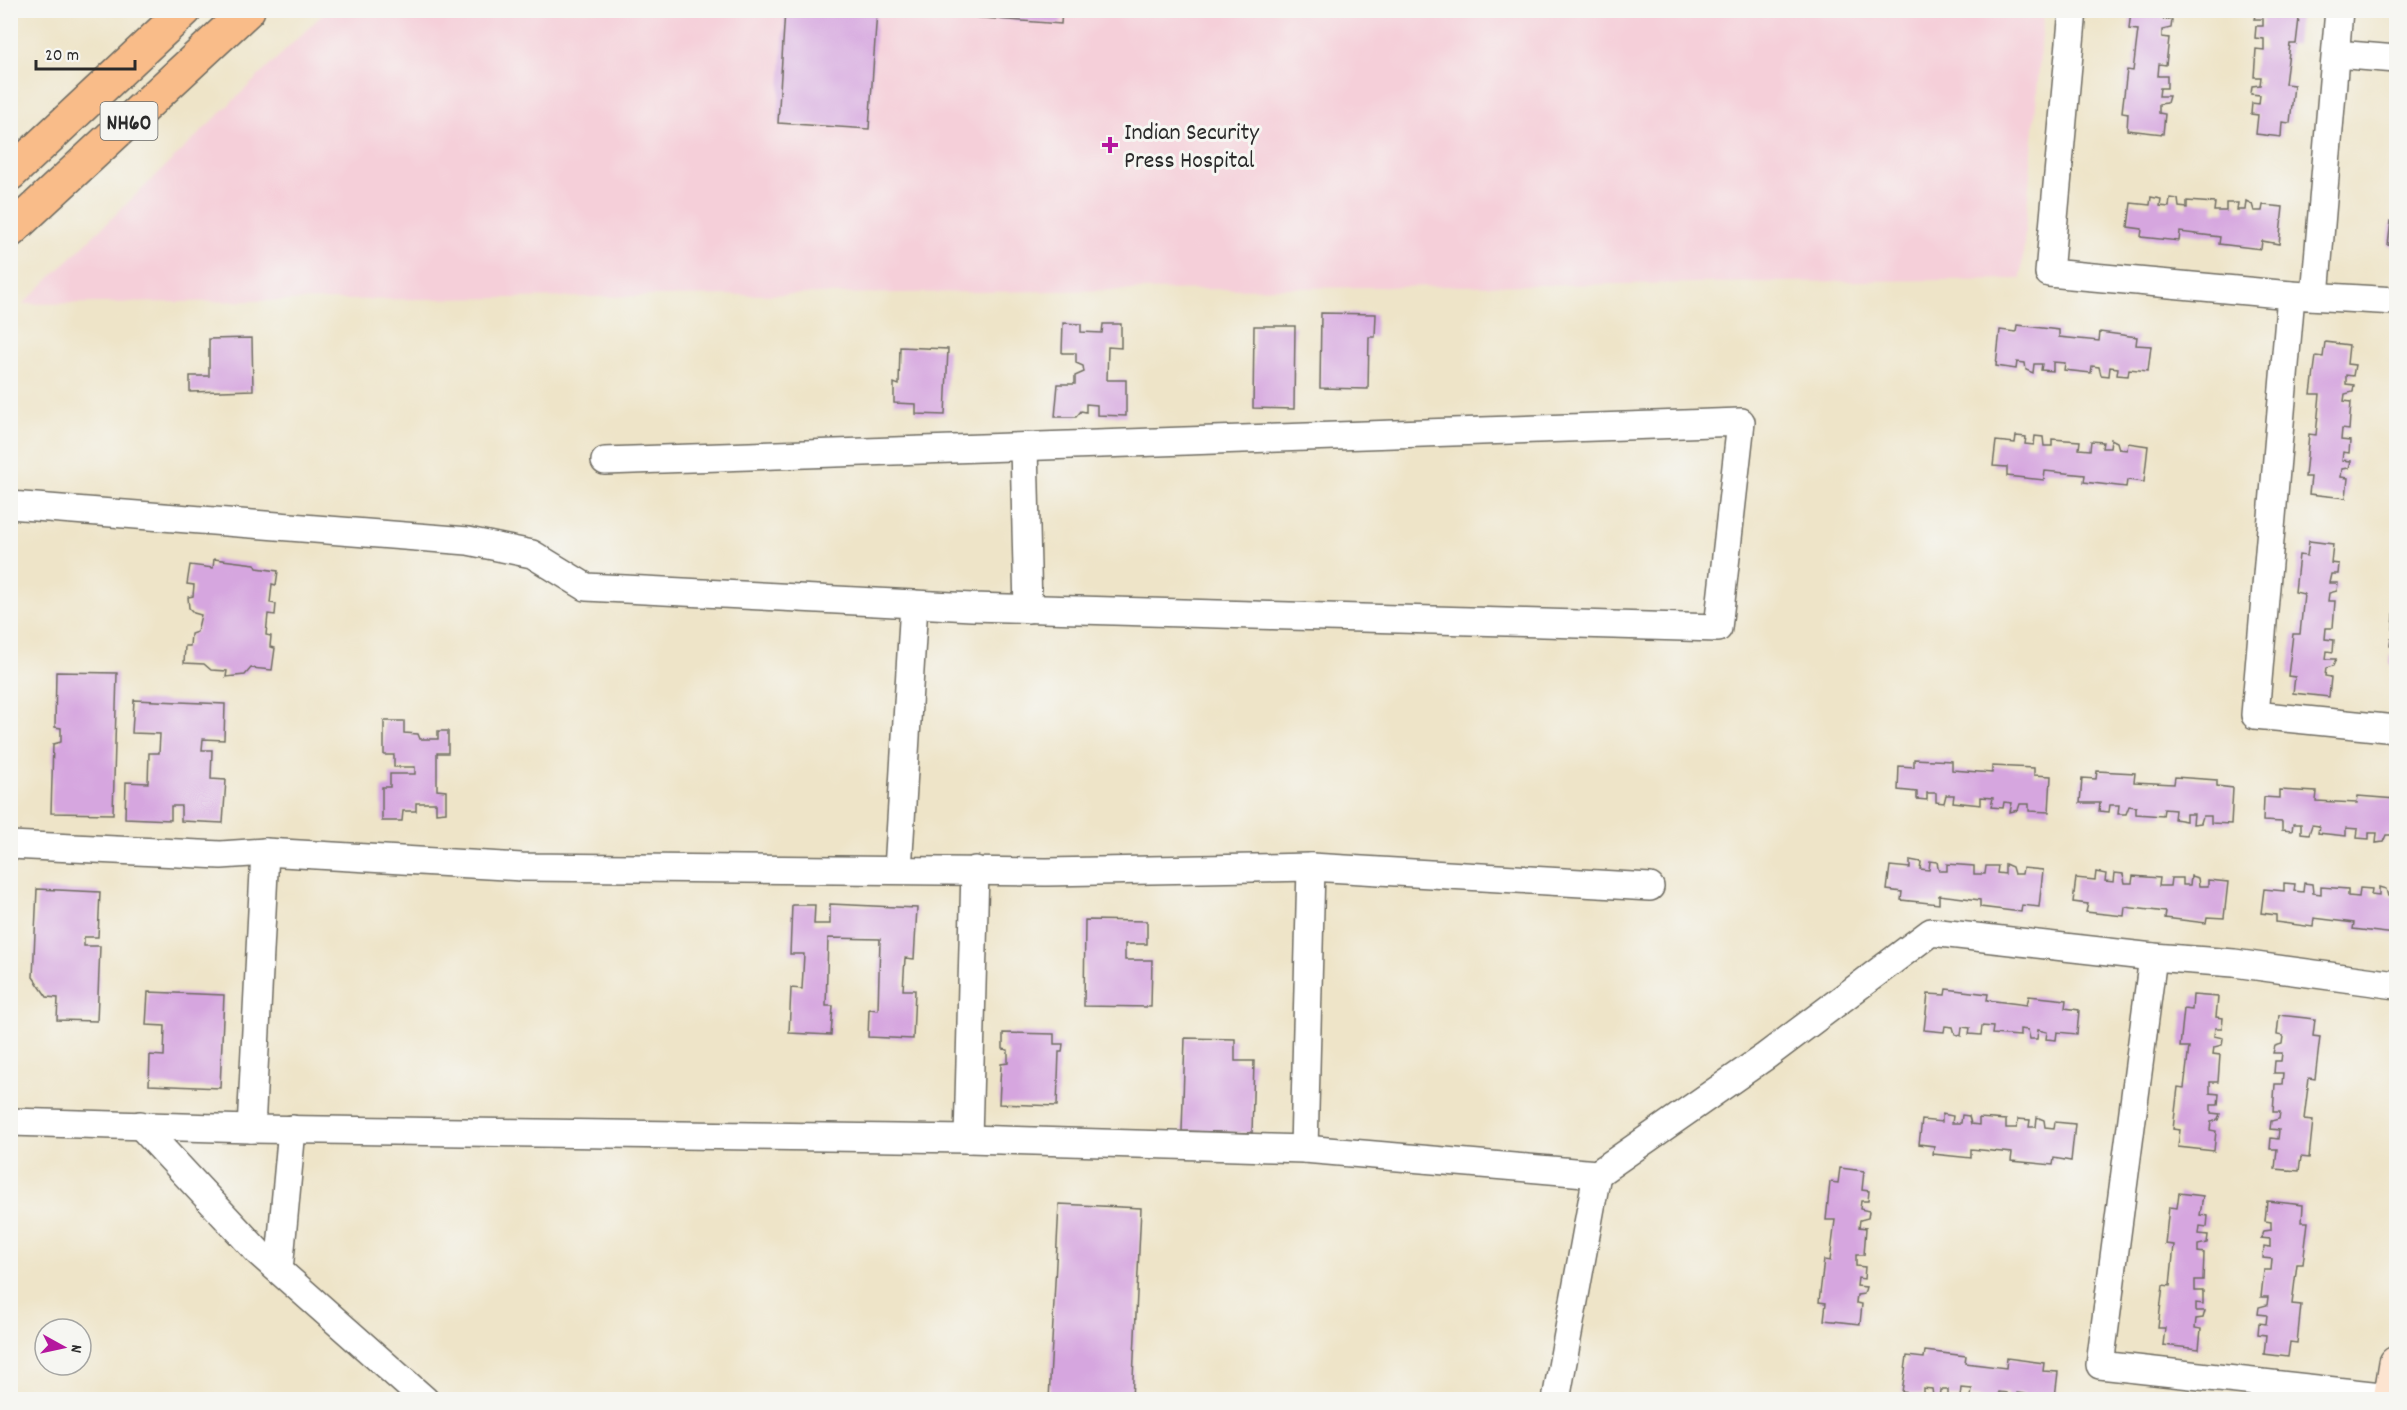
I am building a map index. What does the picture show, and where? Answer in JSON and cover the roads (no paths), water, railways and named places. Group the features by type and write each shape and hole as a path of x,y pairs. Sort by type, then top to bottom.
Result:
{"highway":[{"name":"NH60","path":"10,174 185,10"},
{"name":"NH60","path":"10,231 248,10"}],"street":[{"path":"2073,10 2049,273 2303,296 2397,300"},
{"path":"2339,10 2336,54 2303,296 2255,715 2397,729"},
{"path":"2336,54 2397,59"},
{"path":"10,505 468,541 532,554 586,587 1028,609 1718,628 1741,422 605,461"},
{"path":"1024,447 1028,609"},
{"path":"898,870 914,604"},
{"path":"10,845 221,855 265,852 522,867 1047,872 1311,867 1650,886"},
{"path":"251,1129 265,852"},
{"path":"1304,1149 1311,867"},
{"path":"968,1139 975,870"},
{"path":"10,1122 251,1129 968,1139 1304,1149 1597,1173 1766,1056 1931,932 2153,957 2234,963 2397,985"},
{"path":"2153,957 2100,1365 2390,1398 2397,1363"},
{"path":"140,1125 258,1252 425,1400"},
{"path":"279,1270 292,1129"},
{"path":"1556,1400 1597,1173"}],"place":[{"name":"Indian Security Press Hospital","path":"1110,145"}]}
